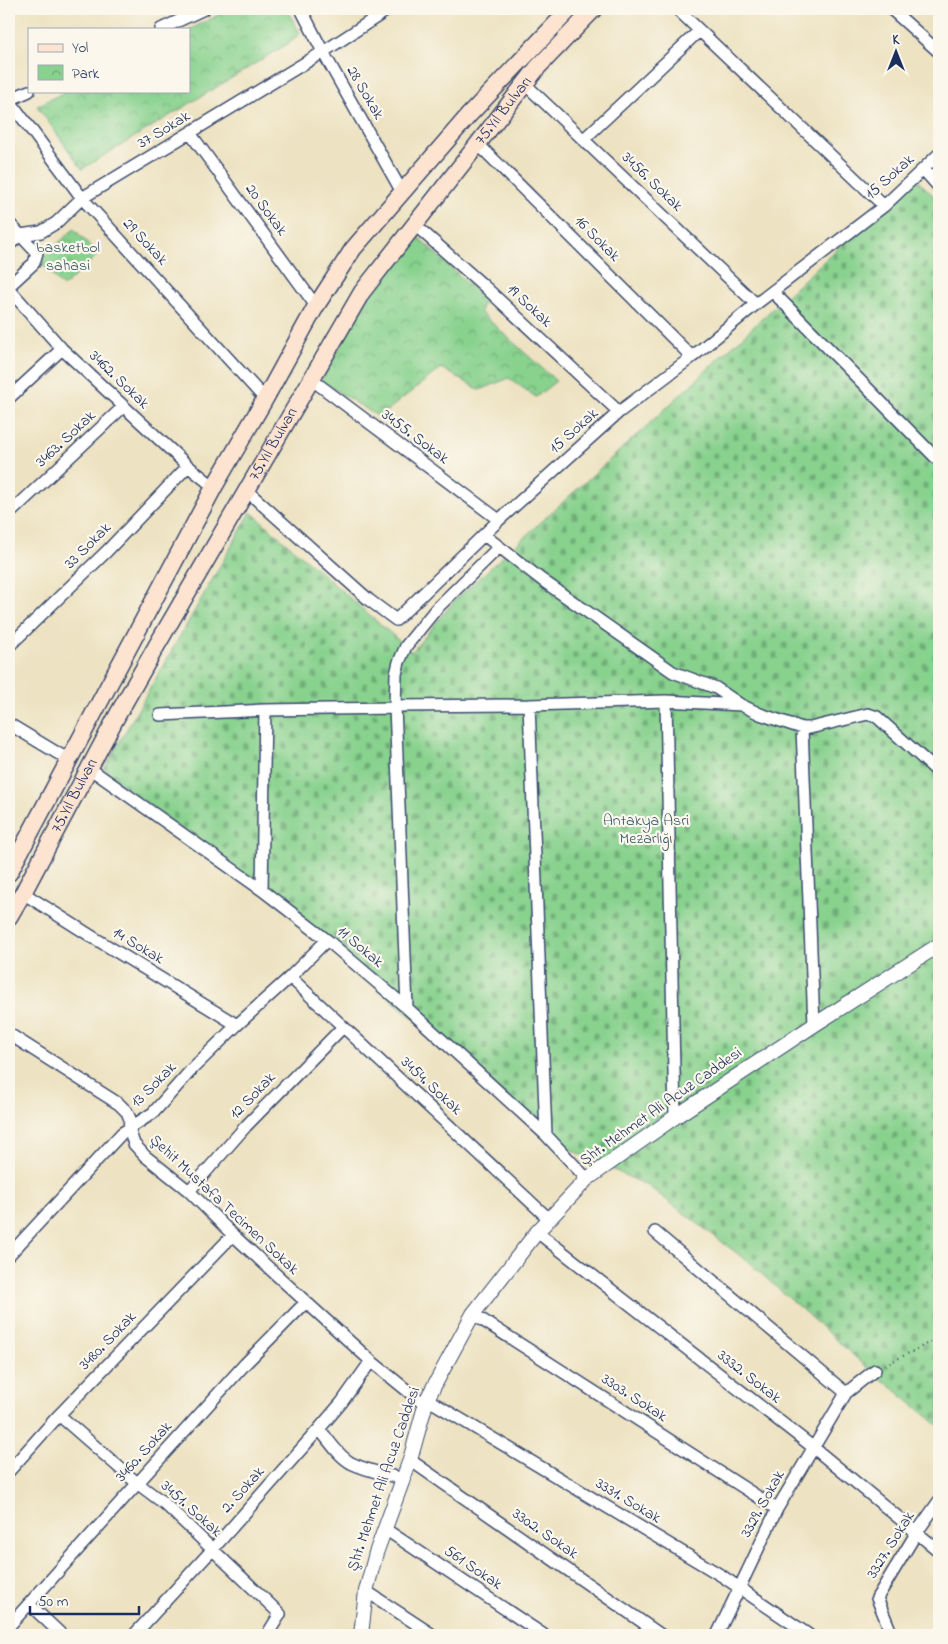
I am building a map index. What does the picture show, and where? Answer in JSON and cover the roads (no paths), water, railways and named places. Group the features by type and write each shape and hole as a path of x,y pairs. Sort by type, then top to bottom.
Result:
{"main road":[{"name":"75.Yıl Bulvarı","path":"11,863 69,760 214,487 316,306 353,249 470,115 570,9"},
{"name":"75.Yıl Bulvarı","path":"9,917 137,679 362,292 538,67 594,9"}],"street":[{"path":"163,28 204,9"},
{"name":"28 Sokak","path":"301,9 323,52 402,192"},
{"name":"37 Sokak","path":"20,235 41,232 56,223 82,198 323,52 389,9"},
{"path":"677,9 884,206"},
{"path":"891,9 939,52"},
{"path":"584,139 698,31"},
{"name":"3456. Sokak","path":"525,84 756,304"},
{"path":"9,100 28,91"},
{"name":"29 Sokak","path":"9,100 82,198 265,399"},
{"name":"20 Sokak","path":"190,133 316,306"},
{"name":"16 Sokak","path":"478,144 692,357"},
{"name":"15 Sokak","path":"246,490 369,600 396,620 499,520 619,412 884,206 939,154"},
{"path":"923,169 939,187"},
{"path":"9,222 37,253 34,263 9,287"},
{"name":"19 Sokak","path":"415,224 619,412"},
{"path":"9,245 20,235"},
{"name":"3462. Sokak","path":"9,287 62,349 123,407 214,487"},
{"path":"773,292 939,461"},
{"path":"9,398 62,349"},
{"name":"3455. Sokak","path":"311,380 499,520"},
{"name":"3463. Sokak","path":"9,514 123,407"},
{"name":"33 Sokak","path":"9,646 108,551 188,466"},
{"path":"484,535 597,619 673,672 716,688 741,705 760,714 802,728 810,728 868,714 877,716 939,773"},
{"path":"408,1008 395,706 396,674 406,646 436,609 499,547"},
{"path":"160,715 265,710 395,708 395,706 529,706 666,701 741,705"},
{"path":"666,701 675,1117"},
{"path":"529,706 546,1135"},
{"path":"262,890 265,710"},
{"path":"9,724 69,760"},
{"path":"802,728 814,1025"},
{"name":"11 Sokak","path":"89,768 262,890 327,940 408,1008 546,1135 587,1179"},
{"name":"14 Sokak","path":"23,893 237,1025"},
{"name":"13 Sokak","path":"9,1255 122,1133 153,1114 193,1068 327,940"},
{"name":"Şht. Mehmet Ali Acuz Caddesi","path":"361,1635 366,1591 376,1553 410,1460 426,1402 473,1314 537,1232 587,1179 675,1117 939,945"},
{"name":"3454. Sokak","path":"290,977 549,1219"},
{"name":"12 Sokak","path":"189,1191 246,1126 343,1027"},
{"name":"Şehit Mustafa Tecimen Sokak","path":"9,1034 119,1104 130,1120 129,1129 134,1144 145,1156 189,1191 233,1235 371,1361 426,1402"},
{"name":"3332. Sokak","path":"537,1232 814,1448 939,1551"},
{"path":"655,1232 846,1393"},
{"name":"3480. Sokak","path":"9,1471 59,1415 233,1235"},
{"name":"3460. Sokak","path":"9,1626 245,1364 306,1302"},
{"name":"3303. Sokak","path":"473,1314 777,1509"},
{"name":"2. Sokak","path":"134,1635 319,1429 342,1402 371,1361"},
{"name":"3329. Sokak","path":"717,1635 777,1509 846,1393 875,1370"},
{"name":"3331. Sokak","path":"426,1402 739,1587 809,1635"},
{"name":"3451. Sokak","path":"59,1415 164,1504 280,1614 267,1635"},
{"path":"319,1429 338,1452 350,1462 370,1470 403,1479"},
{"name":"3302. Sokak","path":"410,1460 661,1635"},
{"name":"3327. Sokak","path":"892,1635 878,1598 917,1532 939,1501"},
{"name":"561 Sokak","path":"385,1529 544,1635"},
{"path":"366,1591 432,1635"},
{"path":"29,1604 62,1635"}],"park label":[{"name":"basketbol sahasi","path":"68,257"},
{"name":"Antakya Asri Mezarlığı","path":"646,830"}]}
